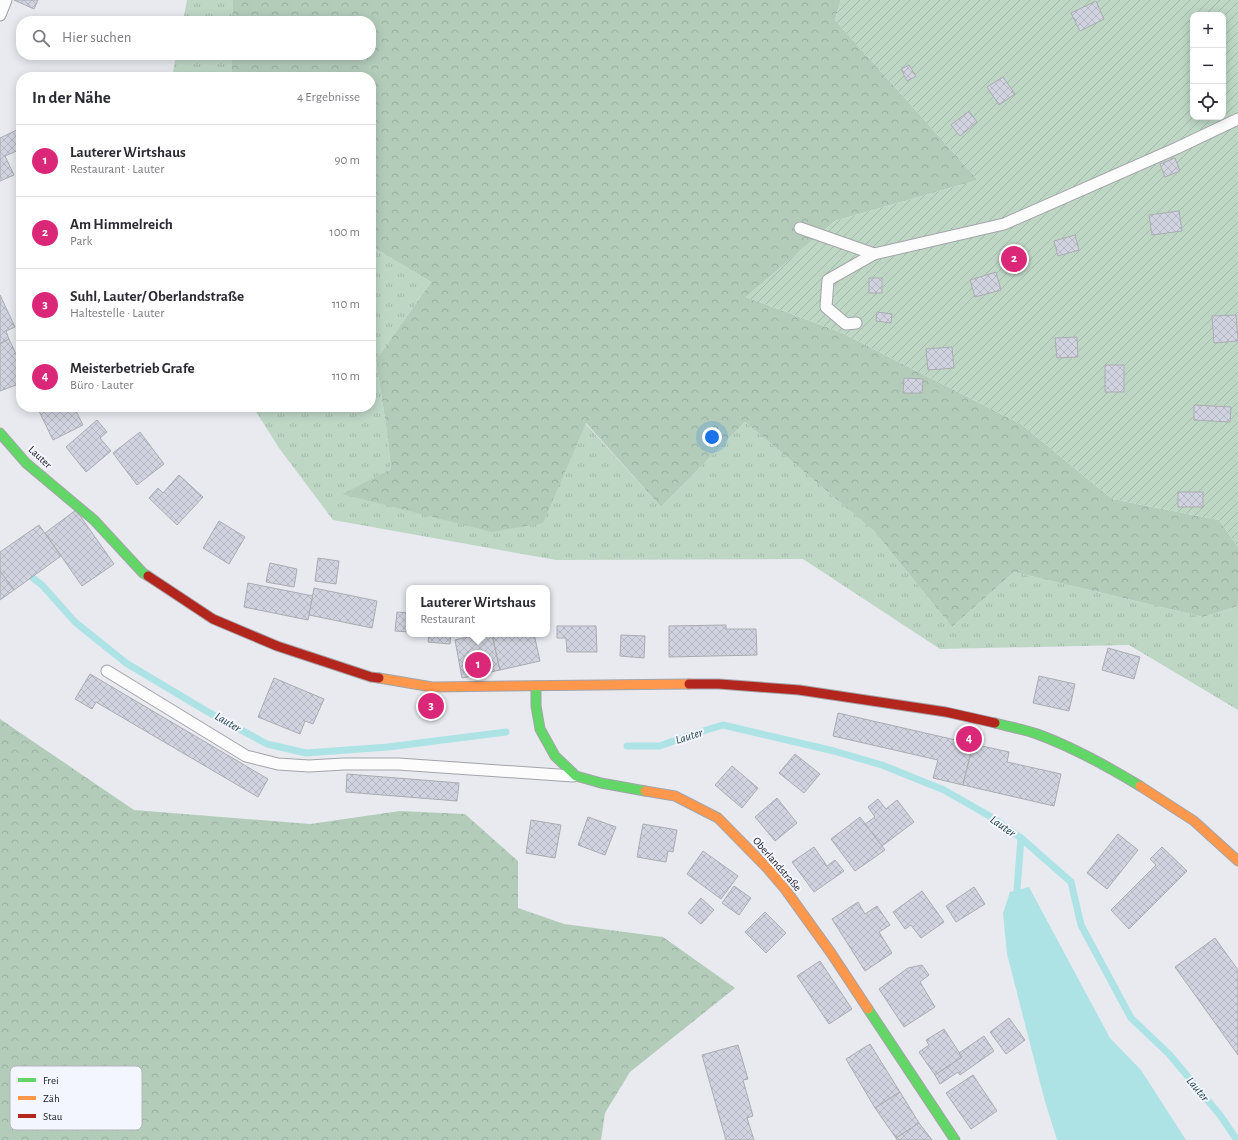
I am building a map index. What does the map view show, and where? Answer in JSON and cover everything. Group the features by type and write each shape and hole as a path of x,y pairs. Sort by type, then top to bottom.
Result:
{"street":[{"name":"Lauter","path":"0,433 26,463 94,520 143,573 213,619 277,646 371,676 432,687 719,684 799,690 946,712 1036,733 1117,772 1194,821 1238,861"},
{"name":"Oberlandstraße","path":"536,686 536,706 540,729 555,756 576,776 601,783 675,796 718,818 767,868 785,889 830,953 955,1140"}],"lane":[{"path":"0,15 6,0"},
{"path":"856,323 846,324 826,307 828,280 874,254 1004,224 1178,148 1238,119"},
{"path":"800,228 874,254"},
{"path":"107,671 246,756 278,764 308,766 398,764 576,776"}],"green space":[{"path":"187,0 233,0 233,16 184,16"},
{"path":"233,0 841,0 835,20 978,180 835,221 746,297 840,332 1021,424 1112,499 1219,520 1238,547 1238,606 1203,617 1014,572 952,627 874,531 745,422 661,507 586,423 543,523 492,532 342,494 391,469 376,360 431,282 376,249 376,72 232,72 232,60 376,60 376,16 233,16"},
{"path":"841,0 1238,0 1238,547 1219,520 1112,499 1021,424 840,332 746,297 835,221 978,180 835,20"},
{"path":"175,60 232,60 232,72 173,72"},
{"path":"376,249 431,282 376,360"},
{"path":"376,360 391,469 343,494 585,423 661,507 745,422 874,531 952,627 1014,572 1203,617 1238,606 1238,710 1129,645 940,649 803,559 556,560 333,520 279,448 256,412 376,412"},
{"path":"0,719 134,810 310,824 400,811 465,814 518,861 518,908 564,924 663,937 735,988 630,1072 605,1113 601,1140 0,1140"}],"water":[{"path":"1029,887 1110,1038 1141,1070 1186,1140 1057,1140 1044,1098 1007,954 1003,913 1010,892"}],"building":[{"path":"14,0 38,0 34,9"},
{"path":"1096,1 1104,19 1080,31 1071,13"},
{"path":"909,65 916,76 907,81 901,69"},
{"path":"1003,77 1015,94 999,105 987,87"},
{"path":"969,111 977,122 960,136 951,125"},
{"path":"16,130 16,151 5,156 14,175 0,181 0,138"},
{"path":"1175,158 1180,171 1165,177 1160,164"},
{"path":"1179,211 1182,231 1152,235 1149,215"},
{"path":"1075,235 1079,250 1058,256 1054,241"},
{"path":"996,272 1001,290 975,297 970,280"},
{"path":"869,278 882,278 882,293 869,293"},
{"path":"0,295 15,327 6,331 9,339 0,344"},
{"path":"877,312 892,314 891,323 876,321"},
{"path":"1236,315 1238,341 1214,343 1212,316"},
{"path":"1077,337 1078,357 1057,358 1055,338"},
{"path":"9,339 16,354 16,385 0,391 0,344"},
{"path":"952,347 954,368 928,370 926,349"},
{"path":"1105,365 1124,365 1124,392 1105,392"},
{"path":"904,378 923,379 922,393 903,393"},
{"path":"1194,405 1231,407 1230,422 1194,420"},
{"path":"39,412 76,412 83,425 53,440"},
{"path":"97,420 107,432 100,438 111,451 86,472 66,447"},
{"path":"140,432 164,464 137,485 113,453"},
{"path":"179,475 203,497 177,525 149,498 158,488 163,493"},
{"path":"1178,492 1203,492 1203,507 1178,507"},
{"path":"76,510 114,564 82,586 45,533"},
{"path":"219,521 245,537 229,564 203,548"},
{"path":"39,525 61,556 14,590 0,571 0,552"},
{"path":"318,558 339,561 336,584 315,581"},
{"path":"270,563 297,569 294,587 266,582"},
{"path":"0,571 14,590 0,600"},
{"path":"248,583 313,596 308,620 244,607"},
{"path":"314,588 377,601 372,628 309,615"},
{"path":"397,612 406,613 406,632 395,631"},
{"path":"726,625 726,629 756,629 757,655 669,657 669,626"},
{"path":"557,626 596,626 597,652 567,652 566,638 557,638"},
{"path":"621,635 645,636 644,658 620,656"},
{"path":"429,637 451,637 450,644 428,642"},
{"path":"467,637 493,637 500,670 462,678 455,640"},
{"path":"493,637 535,637 540,661 500,670"},
{"path":"1108,648 1140,657 1134,679 1102,670"},
{"path":"90,674 268,779 258,797 96,702 92,709 75,699"},
{"path":"1039,676 1075,684 1069,711 1033,703"},
{"path":"274,678 324,699 313,724 305,721 300,734 258,717"},
{"path":"427,704 441,705 440,711 426,710"},
{"path":"838,713 973,744 963,785 933,778 938,760 833,736"},
{"path":"973,744 1009,752 1007,762 1061,774 1054,806 963,785"},
{"path":"795,754 820,774 804,793 779,773"},
{"path":"732,766 758,788 742,808 715,785"},
{"path":"347,774 459,783 457,801 346,792"},
{"path":"777,798 797,823 775,841 755,817"},
{"path":"878,799 886,809 897,800 914,822 882,846 865,824 875,817 868,807"},
{"path":"588,817 616,827 605,855 578,845"},
{"path":"860,817 885,850 855,871 831,839"},
{"path":"531,820 561,825 555,858 526,853"},
{"path":"643,824 677,830 673,852 668,851 666,862 637,857"},
{"path":"1118,834 1138,850 1107,889 1087,873"},
{"path":"814,847 827,866 835,860 844,871 814,892 792,862"},
{"path":"1162,847 1187,871 1129,929 1111,910 1156,865 1150,859"},
{"path":"703,851 738,876 721,899 687,874"},
{"path":"734,886 751,898 739,915 722,903"},
{"path":"974,887 985,904 956,922 946,906"},
{"path":"922,891 944,922 921,938 911,925 905,929 893,912"},
{"path":"701,898 714,910 701,924 688,913"},
{"path":"858,902 865,914 877,906 890,925 879,932 892,953 865,971 832,919"},
{"path":"765,912 786,933 766,953 745,932"},
{"path":"1215,938 1238,970 1238,1055 1175,967"},
{"path":"820,961 852,1009 829,1024 797,976"},
{"path":"922,965 929,975 920,982 935,1007 904,1027 879,989 908,968"},
{"path":"1009,1018 1025,1040 1006,1054 990,1032"},
{"path":"944,1029 962,1057 935,1075 919,1052 929,1045 926,1040"},
{"path":"984,1036 994,1051 960,1075 958,1072 940,1084 935,1075 962,1057 959,1053"},
{"path":"870,1044 900,1092 875,1108 846,1059"},
{"path":"738,1045 748,1079 743,1080 753,1116 747,1118 754,1140 726,1140 702,1055"},
{"path":"973,1075 997,1111 971,1129 946,1093"},
{"path":"900,1092 919,1123 896,1138 875,1108"},
{"path":"919,1123 932,1140 897,1140 896,1138"}],"waterway":[{"name":"Lauter","path":"25,572 42,585 75,622 126,663 208,712 267,744 306,753 388,747 506,732"},
{"name":"Lauter","path":"627,746 660,746 723,725 834,751 882,765 944,790 993,818 1021,838 1071,882 1081,925 1131,1018 1169,1054 1220,1115 1237,1140"},
{"path":"1017,890 1021,838"}],"traffic: fast":[{"path":"0,433 26,463 94,520 143,573 148,576"},
{"path":"536,686 536,706 540,729 555,756 576,776 601,783 645,791"},
{"path":"995,723 1032,732 1064,745 1102,764 1140,786"},
{"path":"868,1009 955,1140"}],"traffic: slow":[{"path":"379,678 432,687 689,684"},
{"path":"1140,786 1194,821 1238,861"},
{"path":"645,791 675,796 718,818 767,868 785,889 831,953 868,1009"}],"traffic: jam":[{"path":"148,576 213,619 277,646 371,677 379,678"},
{"path":"689,684 719,684 799,690 946,712 995,723"}],"place":[{"name":"Am Himmelreich","path":"1014,259"},
{"name":"Lauterer Wirtshaus","path":"478,665"},
{"name":"Suhl, Lauter/ Oberlandstraße","path":"431,706"},
{"name":"Meisterbetrieb Grafe","path":"969,739"}]}
